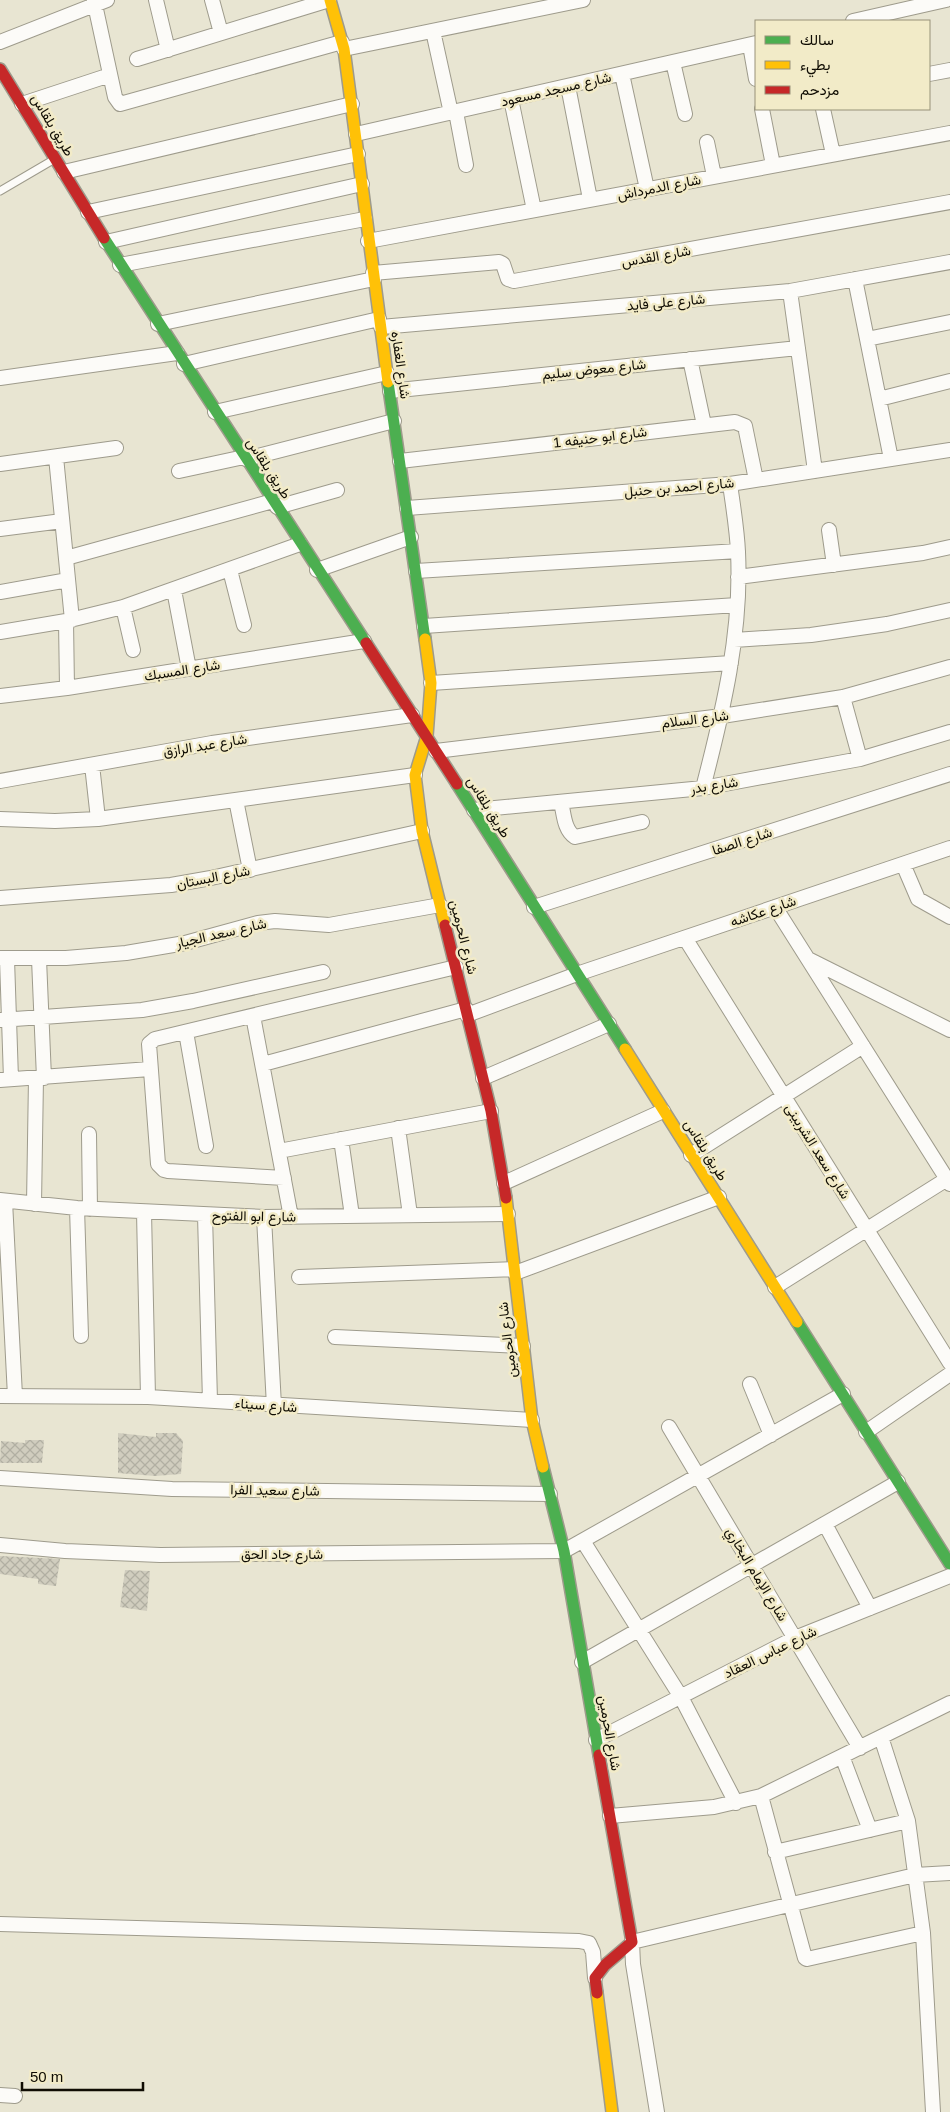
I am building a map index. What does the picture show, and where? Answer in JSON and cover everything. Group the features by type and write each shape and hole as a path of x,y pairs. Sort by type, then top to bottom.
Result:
{"street":[{"path":"156,0 168,50"},
{"path":"212,0 221,33"},
{"path":"137,59 329,0"},
{"name":"شارع الغفاره","path":"329,0 343,45 352,104 365,220 424,626 431,683 427,736"},
{"path":"0,42 99,2 115,98 117,103 123,104 343,45 434,31 583,0"},
{"path":"857,20 946,0"},
{"path":"434,31 466,165"},
{"path":"753,44 755,67"},
{"name":"شارع مسجد مسعود","path":"356,134 753,44"},
{"path":"673,62 685,114"},
{"name":"طريق بلقاس","path":"0,69 120,265 300,544 427,736 950,1564"},
{"path":"930,74 950,70"},
{"path":"22,104 110,74"},
{"path":"622,74 647,189"},
{"path":"568,86 590,200"},
{"path":"511,99 534,210"},
{"path":"64,172 352,104"},
{"path":"762,110 773,165"},
{"path":"823,110 833,154"},
{"name":"شارع الدمرداش","path":"368,241 950,132"},
{"path":"707,142 714,176"},
{"path":"88,212 358,154"},
{"path":"106,242 362,184"},
{"name":"شارع القدس","path":"373,276 499,262 503,264 508,279 514,282 950,202"},
{"path":"120,265 365,220"},
{"name":"شارع على فايد","path":"0,378 181,359 380,323 790,291 950,262"},
{"path":"158,324 373,276"},
{"path":"855,279 891,459"},
{"path":"790,291 815,471"},
{"path":"867,339 950,322"},
{"name":"شارع معوض سليم","path":"390,391 798,348"},
{"path":"690,359 704,425"},
{"path":"216,412 387,373"},
{"path":"879,399 950,381"},
{"path":"179,471 245,458 394,421"},
{"name":"شارع ابو حنيفه 1","path":"400,461 735,422 744,426 756,480"},
{"path":"0,464 116,448"},
{"name":"شارع احمد بن حنبل","path":"406,508 730,484 950,450"},
{"path":"56,456 68,580 67,688"},
{"path":"703,788 722,716 734,640 738,551 730,484"},
{"path":"66,558 275,504 337,490"},
{"path":"0,529 62,521"},
{"path":"829,530 834,565"},
{"path":"317,570 411,537"},
{"path":"0,632 69,621 123,607 300,544"},
{"path":"738,577 923,553 950,547"},
{"path":"416,571 738,551"},
{"path":"230,570 244,625"},
{"path":"0,592 68,580"},
{"path":"174,590 189,669"},
{"path":"424,626 737,605"},
{"path":"123,607 133,650"},
{"path":"734,640 811,635 887,624 950,610"},
{"name":"شارع المسبك","path":"0,696 67,688 364,641"},
{"path":"431,683 731,663"},
{"name":"شارع السلام","path":"436,751 722,716 842,697 950,667"},
{"path":"842,697 860,759"},
{"name":"شارع عبد الرازق","path":"0,781 212,743 412,714"},
{"name":"شارع بدر","path":"474,810 703,788 860,759 950,732"},
{"name":"شارع الحرمين","path":"427,736 415,775 422,831 491,1111 504,1183 532,1420 564,1552 632,1942"},
{"path":"92,765 98,819"},
{"name":"شارع الصفا","path":"534,907 950,774"},
{"path":"0,819 55,821 98,819 415,775"},
{"path":"236,800 250,870"},
{"path":"561,802 567,828 570,834 575,837 642,822"},
{"name":"شارع البستان","path":"0,898 171,885 250,870 422,831"},
{"name":"شارع عكاشه","path":"263,1064 467,1012 950,848"},
{"path":"903,864 918,899 950,917"},
{"name":"شارع سعد الجيار","path":"4,959 66,958 126,953 185,943 258,923 275,921 329,925 440,904"},
{"path":"775,907 948,1182 775,1287"},
{"name":"شارع سعد الشربينى","path":"685,938 950,1364"},
{"path":"4,959 5,1079 150,1069"},
{"path":"34,1204 42,1017 39,959"},
{"path":"808,960 950,1030"},
{"path":"284,1178 168,1171 160,1168 158,1164 148,1047 152,1041 456,967"},
{"path":"4,1020 142,1010 323,972"},
{"path":"253,1016 290,1217"},
{"path":"483,1078 608,1024"},
{"path":"186,1032 206,1146"},
{"path":"691,1154 863,1046"},
{"path":"279,1151 491,1111"},
{"path":"504,1183 664,1111"},
{"path":"398,1128 410,1215"},
{"path":"81,1336 84,1208 89,1134"},
{"path":"341,1139 352,1216"},
{"path":"299,1277 515,1271 718,1197"},
{"path":"2,1201 14,1396"},
{"name":"شارع ابو الفتوح","path":"2,1201 144,1212 264,1217 508,1214"},
{"path":"144,1212 148,1397"},
{"path":"205,1215 210,1401"},
{"path":"264,1217 274,1406"},
{"path":"335,1337 523,1346"},
{"path":"866,1432 950,1374"},
{"path":"750,1384 771,1435"},
{"path":"564,1552 843,1394"},
{"name":"شارع سيناء","path":"0,1396 148,1397 532,1420"},
{"name":"شارع الإمام البخاري","path":"669,1427 860,1748"},
{"name":"شارع سعيد الفرا","path":"0,1478 172,1489 550,1494"},
{"path":"582,1662 898,1482"},
{"path":"825,1524 870,1608"},
{"path":"583,1541 681,1696 736,1803"},
{"name":"شارع جاد الحق","path":"0,1545 65,1551 160,1555 564,1552"},
{"name":"شارع عباس العقاد","path":"596,1740 795,1638 950,1576"},
{"path":"610,1816 692,1809 736,1803 761,1796 950,1703"},
{"path":"881,1737 908,1821 923,1933 933,2112"},
{"path":"842,1756 870,1830"},
{"path":"761,1796 802,1953 807,1959 923,1933"},
{"path":"775,1852 908,1821"},
{"path":"596,1978 604,1965 632,1942 915,1875 950,1873"},
{"path":"0,1924 579,1941 589,1944 593,1952 612,2112"},
{"path":"632,1942 633,1964 657,2112"},
{"path":"0,2095 15,2096"}],"lane":[{"path":"0,191 56,159"}],"building":[{"path":"118,1433 156,1437 156,1433 176,1433 183,1441 181,1474 155,1476 118,1473"},
{"path":"25,1440 44,1440 42,1463 0,1463 1,1441 25,1443"},
{"path":"0,1556 60,1559 56,1586 38,1584 38,1579 0,1574"},
{"path":"125,1570 150,1571 147,1611 120,1607"}],"traffic: fast":[{"path":"104,238 366,643"},
{"path":"388,382 425,639"},
{"path":"457,784 625,1049"},
{"path":"797,1322 950,1564"},
{"path":"543,1467 564,1551 599,1755"}],"traffic: slow":[{"path":"330,0 344,49 388,382"},
{"path":"425,639 431,683 427,736 415,775 422,831 445,925"},
{"path":"625,1049 797,1322"},
{"path":"506,1198 532,1420 543,1467"},
{"path":"597,1993 612,2112"}],"traffic: jam":[{"path":"0,69 104,238"},
{"path":"366,643 457,784"},
{"path":"445,925 491,1111 506,1198"},
{"path":"597,1993 595,1978 605,1965 632,1942 599,1755"}]}
